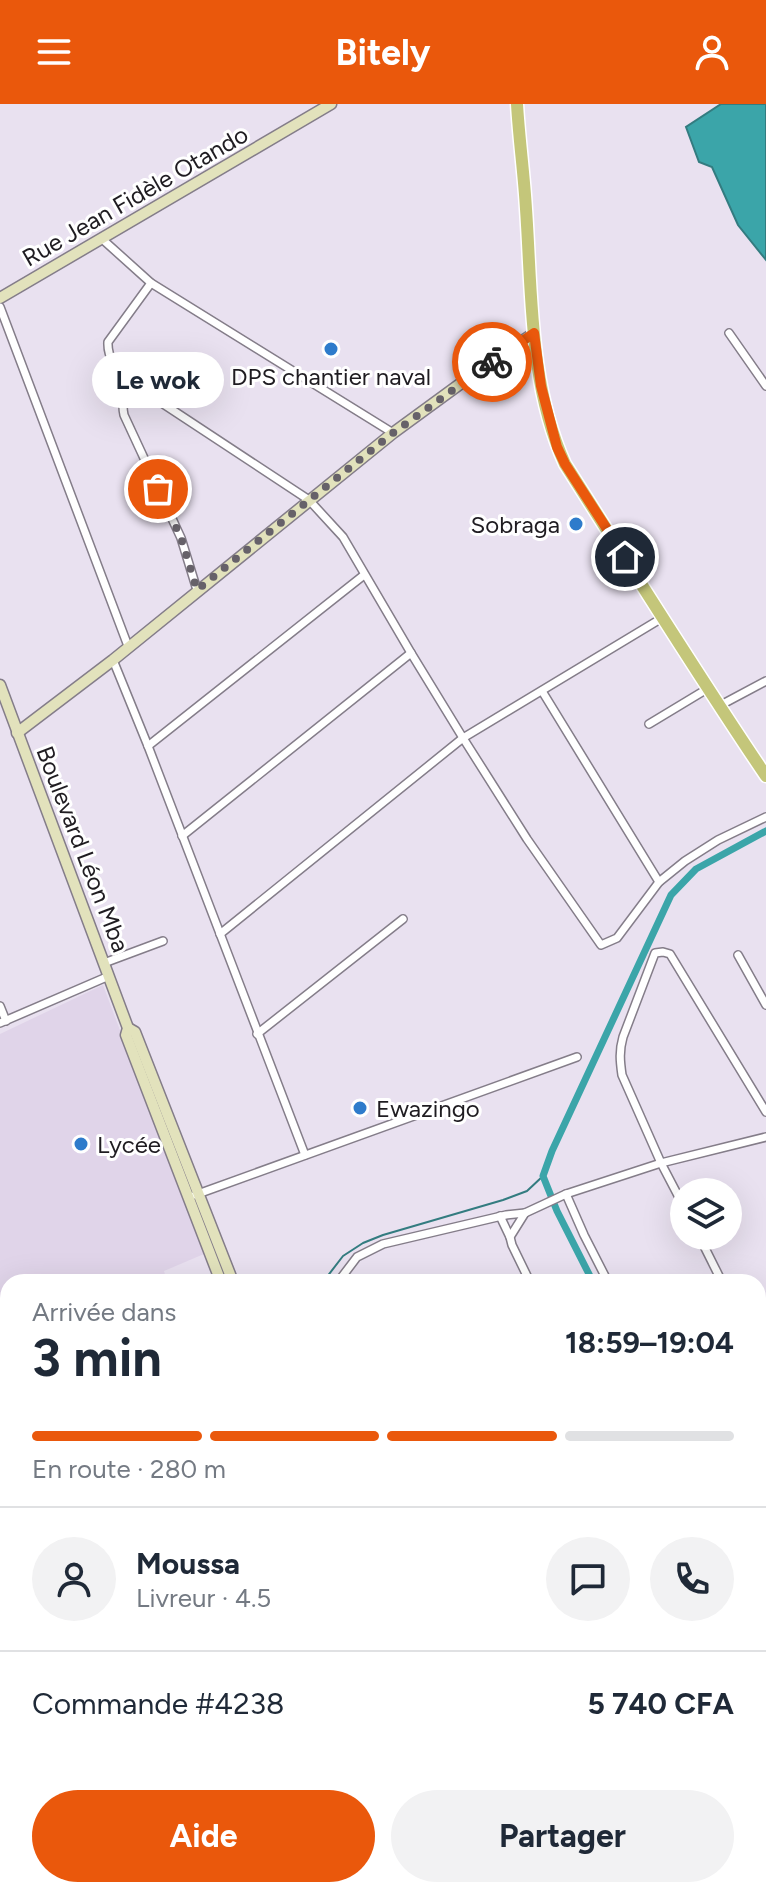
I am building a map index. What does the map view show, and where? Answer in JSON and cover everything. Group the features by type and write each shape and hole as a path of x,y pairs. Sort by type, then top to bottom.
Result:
{"main road":[{"path":"517,104 534,333 541,386 557,447 707,689 766,776"}],"street":[{"name":"Rue Jean Fidèle Otando","path":"0,298 331,104"},
{"path":"101,238 151,283 393,433"},
{"path":"151,283 108,342 110,360 133,384 309,500 343,537 463,738 527,839 601,945 617,938 659,882 685,861 766,817"},
{"path":"0,307 128,646"},
{"path":"17,733 113,660 393,433 534,333"},
{"path":"729,333 766,386"},
{"path":"133,384 124,397 124,415 181,538 197,590"},
{"path":"148,746 364,575"},
{"path":"220,934 463,738 662,618"},
{"path":"182,836 411,653"},
{"path":"113,660 305,1155"},
{"path":"719,706 766,681"},
{"name":"Boulevard Léon Mba","path":"0,685 128,1028 126,1035 218,1274"},
{"path":"649,724 707,689"},
{"path":"542,691 659,882"},
{"path":"257,1034 403,919"},
{"path":"104,963 163,941"},
{"path":"670,1180 622,1075 620,1050 655,953 670,954 766,1112"},
{"path":"738,955 766,1005"},
{"path":"0,1006 3,1022 109,976"},
{"name":"Boulevard Léon Mba","path":"128,1028 135,1032 230,1274"},
{"path":"188,1198 577,1057"},
{"path":"344,1274 357,1257 383,1244 500,1216 525,1213 563,1195 661,1163 766,1137"},
{"path":"563,1195 604,1274"},
{"path":"510,1237 525,1213"},
{"path":"500,1216 526,1274"},
{"path":"706,1250 718,1274"}],"shaded area":[{"name":"Lycée","path":"103,985 204,1254 164,1271 165,1274 0,1274 0,1034"}],"water":[{"path":"721,104 766,104 766,260 738,225 712,167 699,162 686,127"}],"waterway":[{"path":"589,1274 543,1176 552,1151 671,895 696,869 766,831"},
{"path":"329,1274 343,1256 363,1243 503,1200 527,1191 543,1176"}],"way so far":[{"path":"158,489 181,538 197,590 393,433 492,362"}],"place":[{"name":"DPS chantier naval","path":"331,349"},
{"name":"Le wok","path":"158,489"},
{"name":"Sobraga","path":"576,524"},
{"name":"Ewazingo","path":"360,1108"},
{"name":"Lycée","path":"81,1144"}],"route":[{"path":"492,362 534,333 541,386 557,447 625,557"}]}
